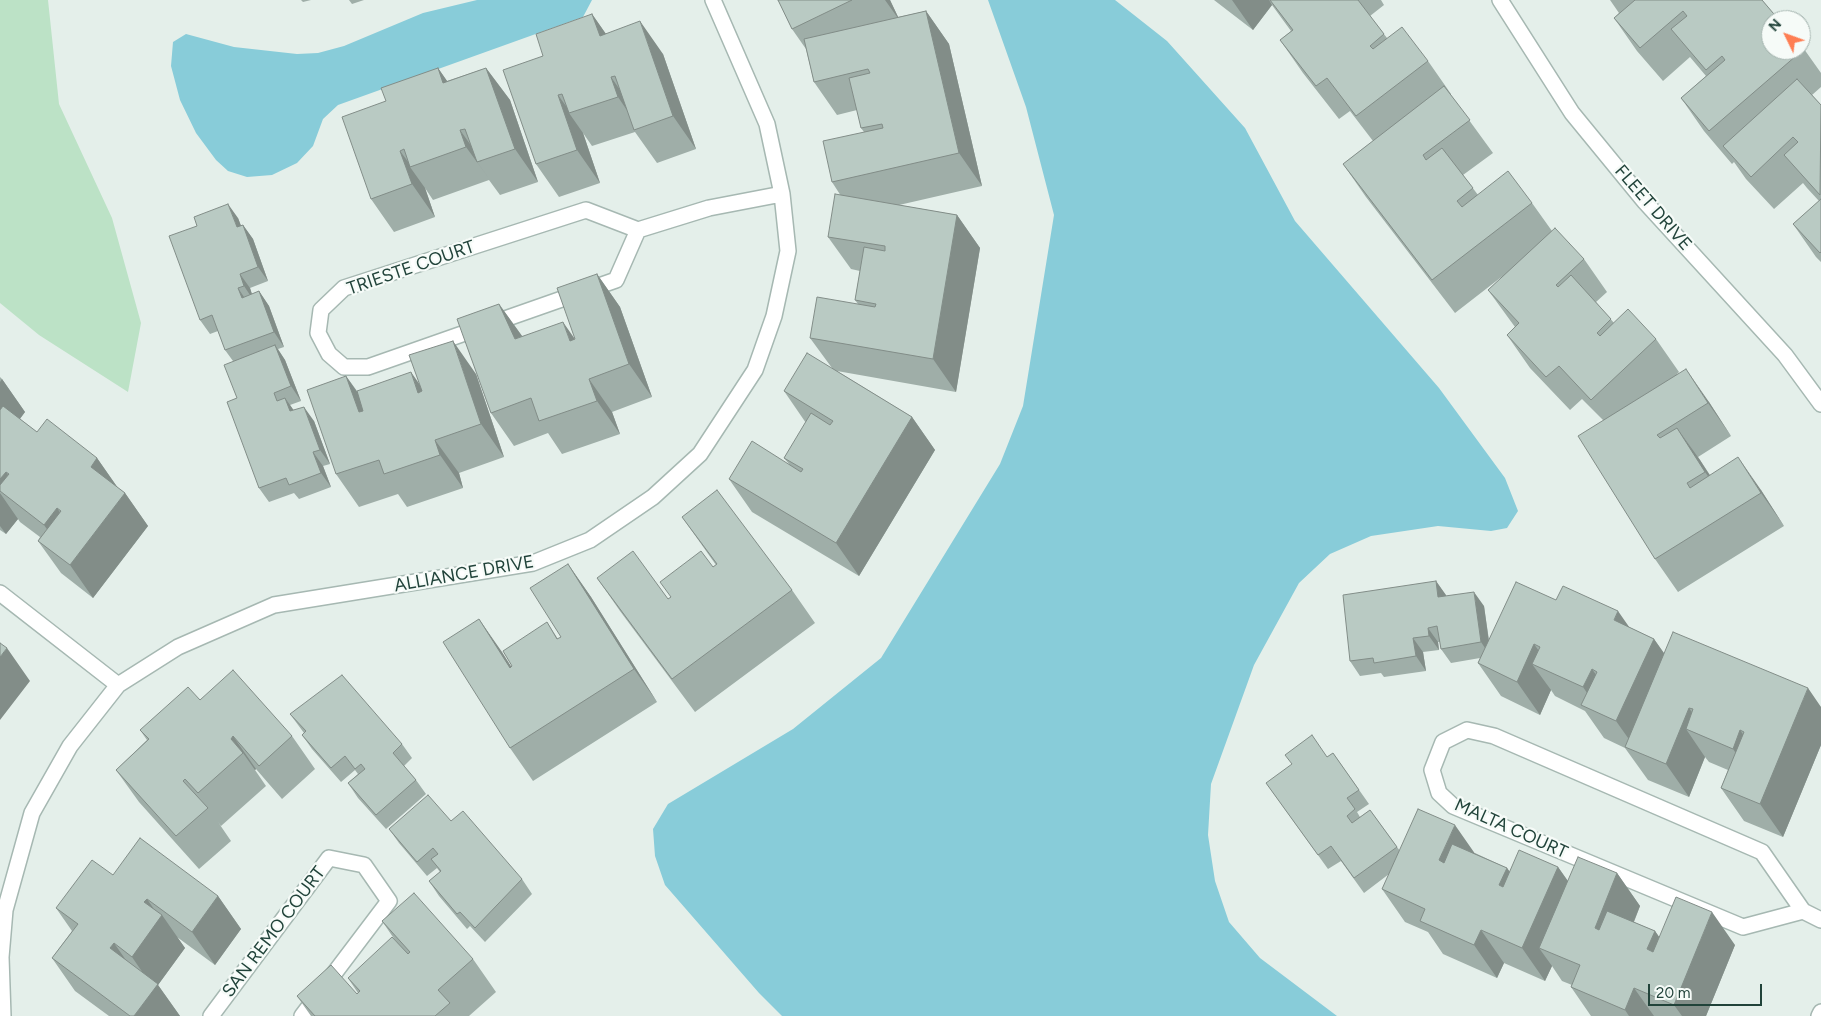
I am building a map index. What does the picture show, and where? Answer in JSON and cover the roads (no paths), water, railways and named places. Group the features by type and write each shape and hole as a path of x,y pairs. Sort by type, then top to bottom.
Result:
{"street":[{"name":"ALLIANCE DRIVE","path":"2,1016 1,957 6,910 32,813 70,746 118,685 178,647 274,605 533,563 590,540 653,496 700,454 754,370 774,316 788,251 782,194 767,124 713,0"},
{"name":"FLEET DRIVE","path":"1500,0 1572,113 1645,202 1785,355 1821,404"},
{"path":"638,230 709,208 782,194"},
{"name":"TRIESTE COURT","path":"586,210 638,230 616,280 368,367 344,367 329,354 318,333 321,310 344,288 586,210"},
{"path":"0,593 118,685"},
{"name":"MALTA COURT","path":"1803,911 1742,927 1453,806 1439,793 1432,770 1443,742 1467,730 1494,736 1762,852 1803,911 1821,920"},
{"name":"SAN REMO COURT","path":"211,1016 329,858 364,865 389,901 302,1016"},
{"path":"1819,1016 1821,1012"}],"water":[{"path":"477,0 592,0 583,17 338,105 323,119 313,146 297,163 272,175 247,177 228,171 216,160 196,133 180,100 171,66 173,42 186,34 234,47 297,54 318,53 344,46 423,13"},
{"path":"988,0 1115,0 1167,41 1245,128 1295,221 1439,388 1505,478 1518,511 1507,528 1491,531 1438,526 1371,536 1330,554 1299,583 1254,665 1211,784 1208,835 1215,881 1229,922 1260,958 1337,1016 782,1016 759,993 665,885 655,856 653,829 668,804 793,729 881,658 1000,464 1023,406 1054,215 1026,107"}]}
